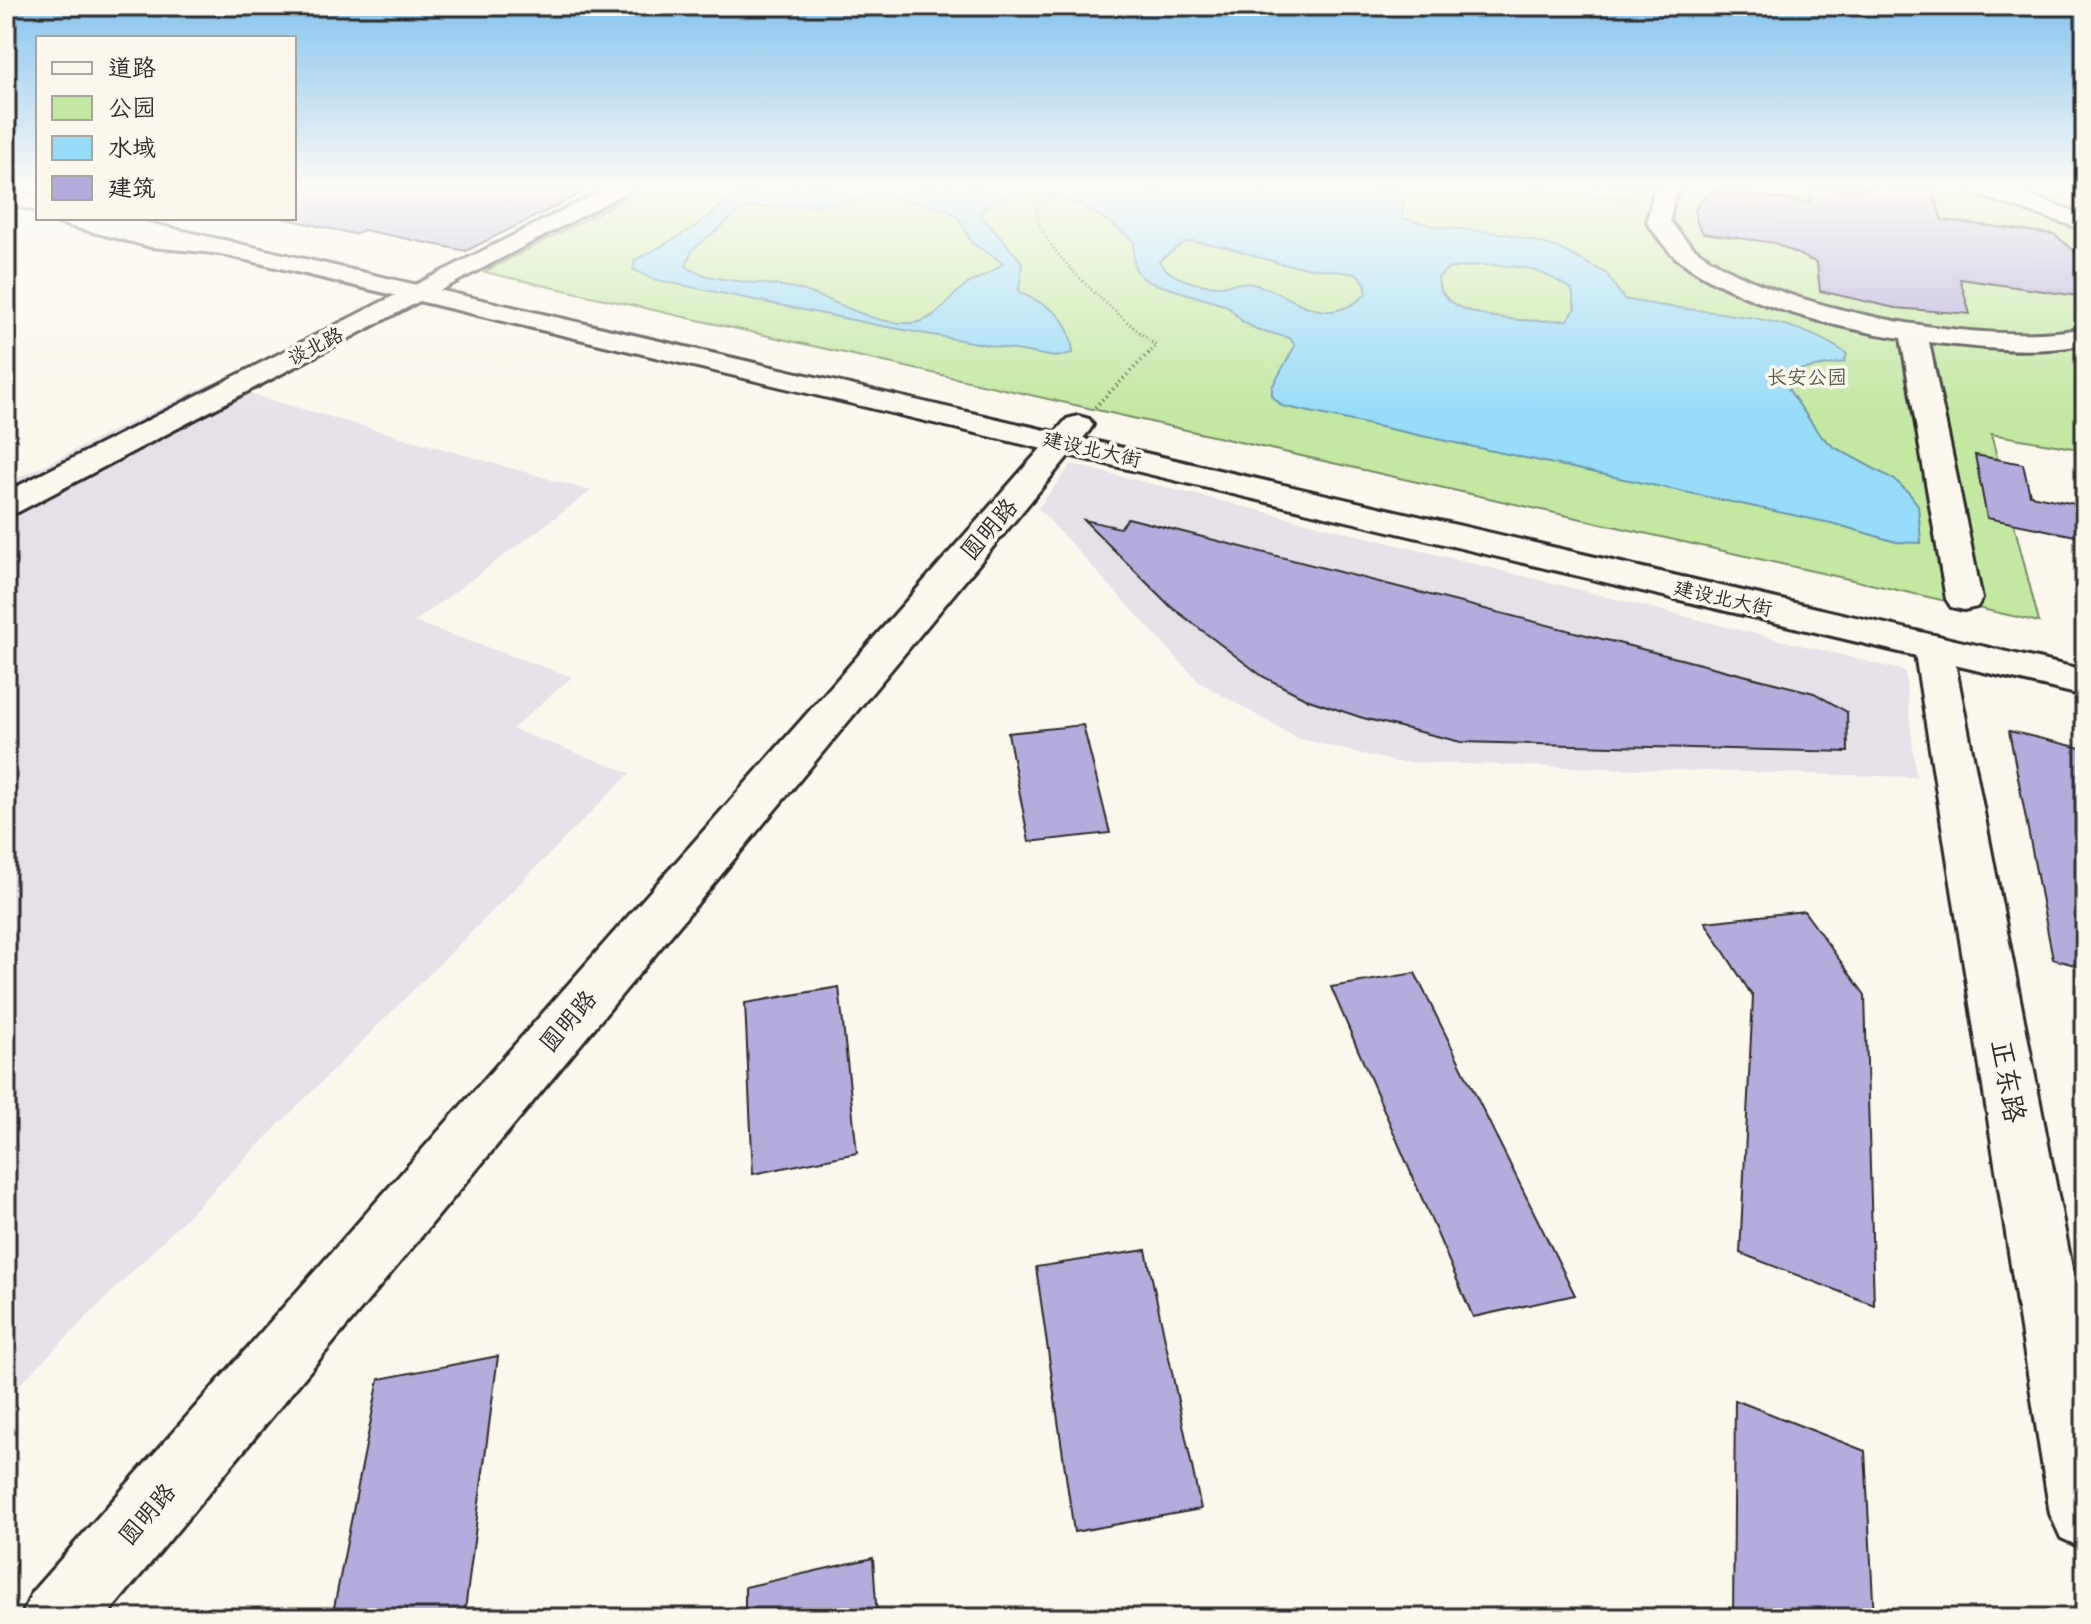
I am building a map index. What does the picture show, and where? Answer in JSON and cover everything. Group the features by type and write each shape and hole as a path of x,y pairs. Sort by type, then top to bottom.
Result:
{"street":[{"name":"建设北大街","path":"337,264 1071,433 2085,657"},
{"name":"谈北路","path":"6,505 476,264"},
{"path":"1703,264 1756,291 1854,321 1965,339 2068,340 2085,336"},
{"path":"1913,331 1964,599"},
{"name":"建设北大街","path":"1071,433 2085,683"},
{"name":"圆明路","path":"58,1618 1071,433"},
{"name":"正东路","path":"1933,647 2085,1514"}],"path":[{"path":"1069,264 1156,346 1071,433"}],"shaded area":[{"path":"211,383 591,491 414,622 572,677 512,729 630,773 6,1398 6,484"},
{"path":"1072,464 1905,671 1916,777 1396,762 1297,738 1199,682 1038,508"}],"green space":[{"name":"长安公园","path":"500,264 2085,264 2085,450 1991,434 2039,622 484,272"}],"water":[{"path":"634,264 687,264 695,272 708,276 794,288 867,316 912,323 929,318 959,290 1002,264 1022,264 1019,292 1049,308 1063,320 1073,353 1055,357 882,326 652,279 633,269"},
{"path":"1135,264 1161,264 1177,277 1194,283 1260,286 1304,305 1334,311 1349,306 1366,294 1366,284 1357,274 1281,264 1588,264 1606,273 1624,299 1740,316 1796,328 1847,354 1844,362 1794,371 1787,379 1789,390 1820,435 1834,447 1895,480 1909,493 1918,505 1921,543 1896,542 1835,524 1282,406 1272,396 1272,387 1295,346 1290,338 1256,329 1243,322 1227,306 1149,282 1136,270","holes":["1481,265 1519,267 1549,276 1572,290 1575,309 1567,320 1512,319 1470,311 1442,293 1438,278 1447,269"]}],"building":[{"path":"1817,264 2085,264 2085,297 1960,279 1970,314 1895,308 1820,291"},
{"path":"1975,455 2023,464 2030,495 2085,506 2085,538 1987,518"},
{"path":"1128,518 1814,693 1847,712 1848,752 1461,742 1363,718 1309,700 1262,676 1170,606 1084,520 1120,528"},
{"path":"1083,725 1110,833 1029,842 1008,733"},
{"path":"2009,731 2085,749 2085,968 2053,959"},
{"path":"1804,911 1865,995 1874,1305 1740,1253 1753,997 1705,922"},
{"path":"1415,973 1575,1295 1473,1317 1331,987"},
{"path":"839,987 857,1153 753,1174 745,1003"},
{"path":"1146,1250 1201,1509 1074,1532 1036,1267"},
{"path":"498,1356 464,1618 332,1618 379,1379"},
{"path":"1735,1400 1865,1451 1874,1618 1733,1618"},
{"path":"873,1558 877,1618 745,1618 745,1587"}]}
